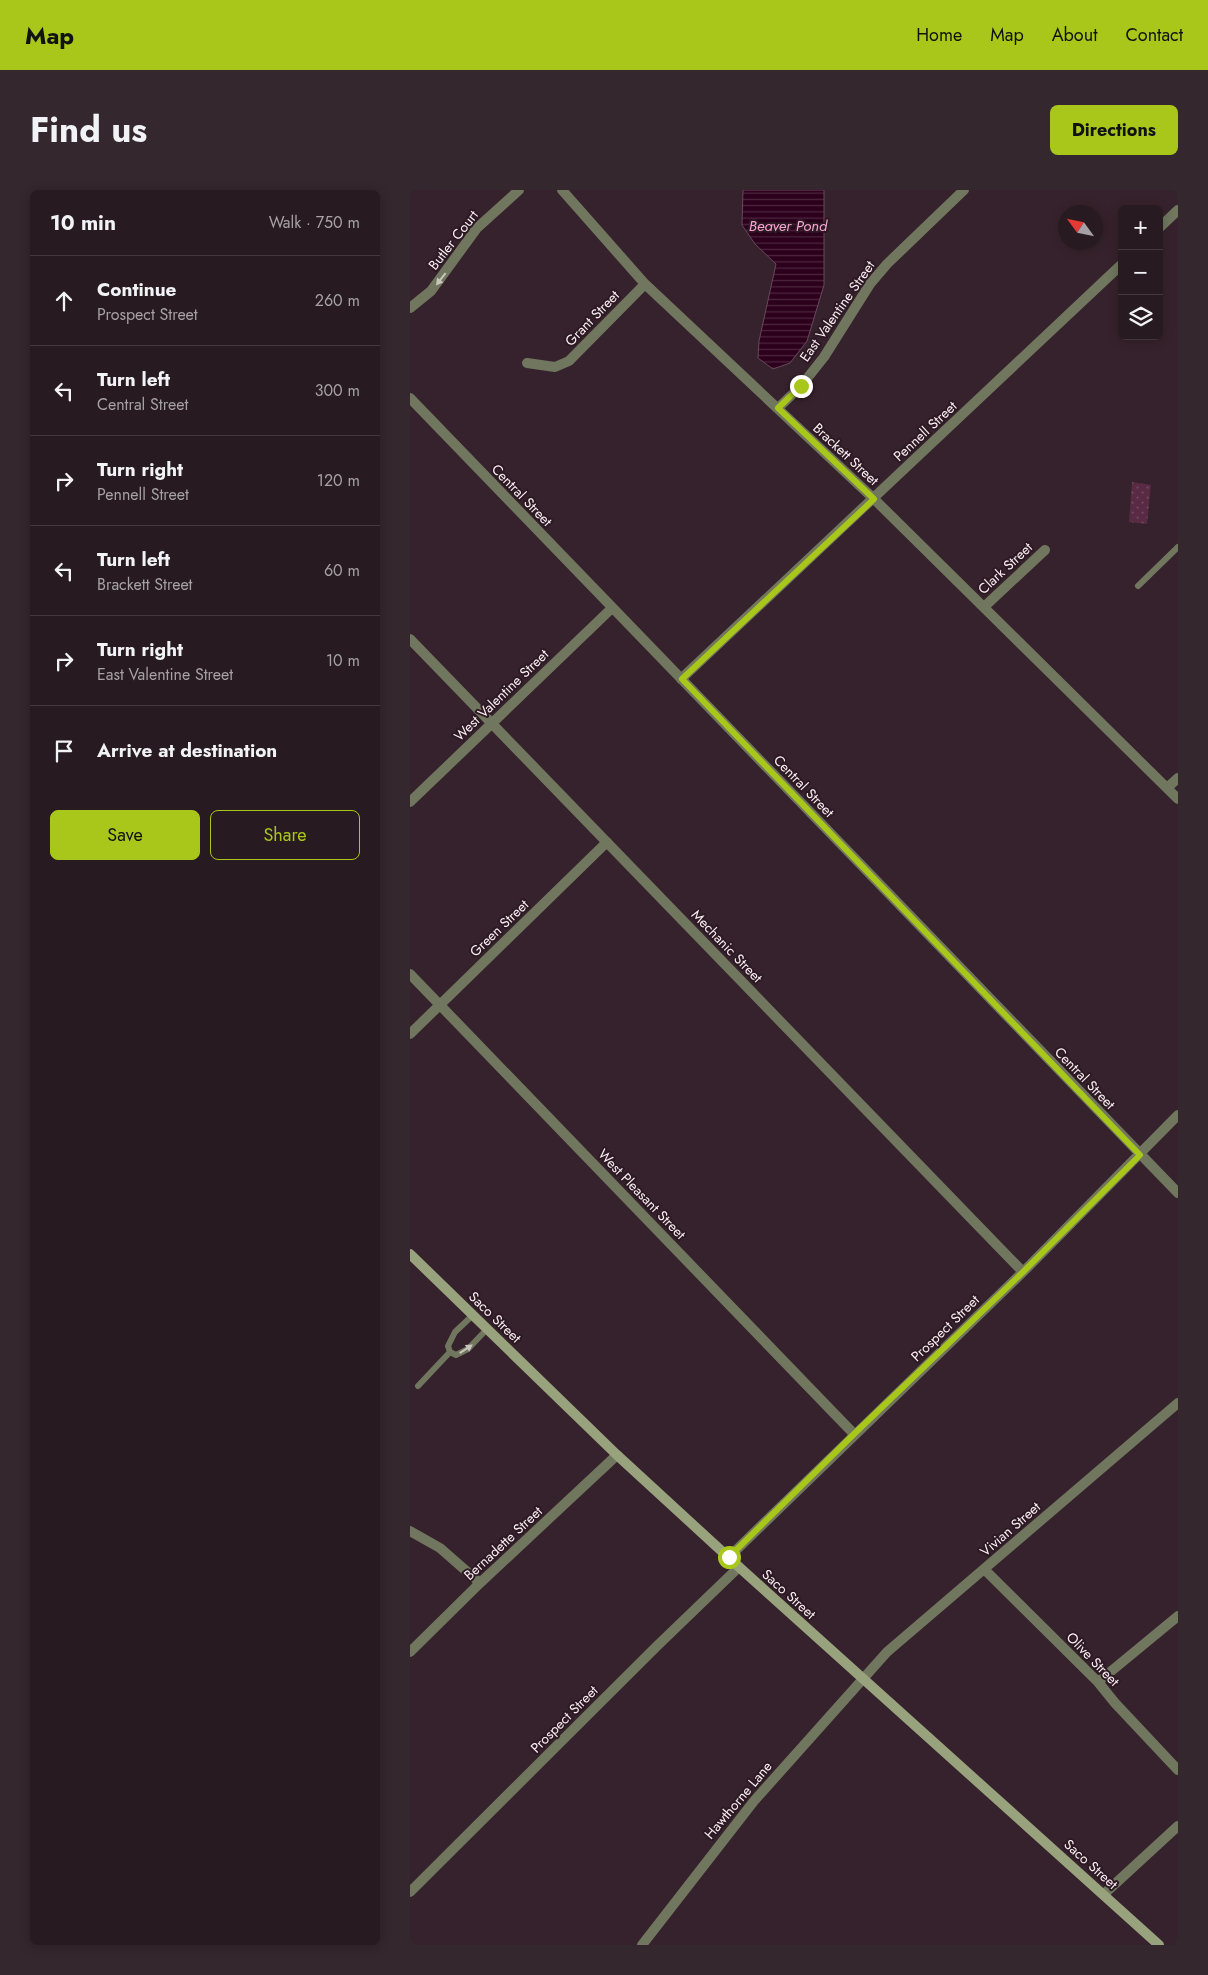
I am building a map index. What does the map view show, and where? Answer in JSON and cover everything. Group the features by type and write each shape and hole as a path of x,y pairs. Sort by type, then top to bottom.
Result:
{"main road":[{"name":"Saco Street","path":"410,1254 617,1455 1159,1945"}],"street":[{"name":"Butler Court","path":"410,308 431,291 477,228 519,190"},
{"name":"Brackett Street","path":"562,190 645,284 874,499 1178,799"},
{"name":"East Valentine Street","path":"778,408 801,386 824,357 870,284 887,264 964,190"},
{"path":"1163,224 1178,210"},
{"name":"Pennell Street","path":"682,679 1118,268"},
{"name":"Grant Street","path":"526,363 555,367 570,361 645,284"},
{"name":"Central Street","path":"410,398 1178,1193"},
{"name":"Clark Street","path":"984,607 1045,550"},
{"name":"West Valentine Street","path":"410,802 612,608"},
{"name":"Mechanic Street","path":"410,639 1023,1272"},
{"path":"1167,788 1178,778"},
{"name":"Green Street","path":"410,1034 607,842"},
{"name":"West Pleasant Street","path":"410,974 854,1434"},
{"name":"Prospect Street","path":"729,1557 1023,1272 1178,1115"},
{"name":"Vivian Street","path":"863,1678 894,1646 1178,1403"},
{"name":"Bernadette Street","path":"410,1652 480,1583 617,1455"},
{"path":"410,1531 440,1548 480,1583"},
{"name":"Prospect Street","path":"410,1892 739,1567"},
{"name":"Olive Street","path":"985,1570 1098,1682 1115,1703 1178,1770"},
{"path":"1098,1682 1178,1616"},
{"name":"Hawthorne Lane","path":"642,1945 754,1801 863,1678"},
{"path":"1104,1894 1178,1826"}],"lane":[{"path":"1138,586 1178,547"},
{"path":"473,1315 455,1332 448,1346 450,1352 456,1355 468,1350 487,1329"},
{"path":"418,1386 450,1352"}],"shaded area":[{"path":"1132,482 1151,485 1147,524 1129,522"}],"water":[{"name":"Beaver Pond","path":"743,190 824,190 824,285 807,341 790,363 773,369 758,358 759,341 776,264 755,244 742,225"}],"route":[{"path":"729,1557 1023,1272 1140,1155 682,679 874,499 778,408 801,386"}]}
